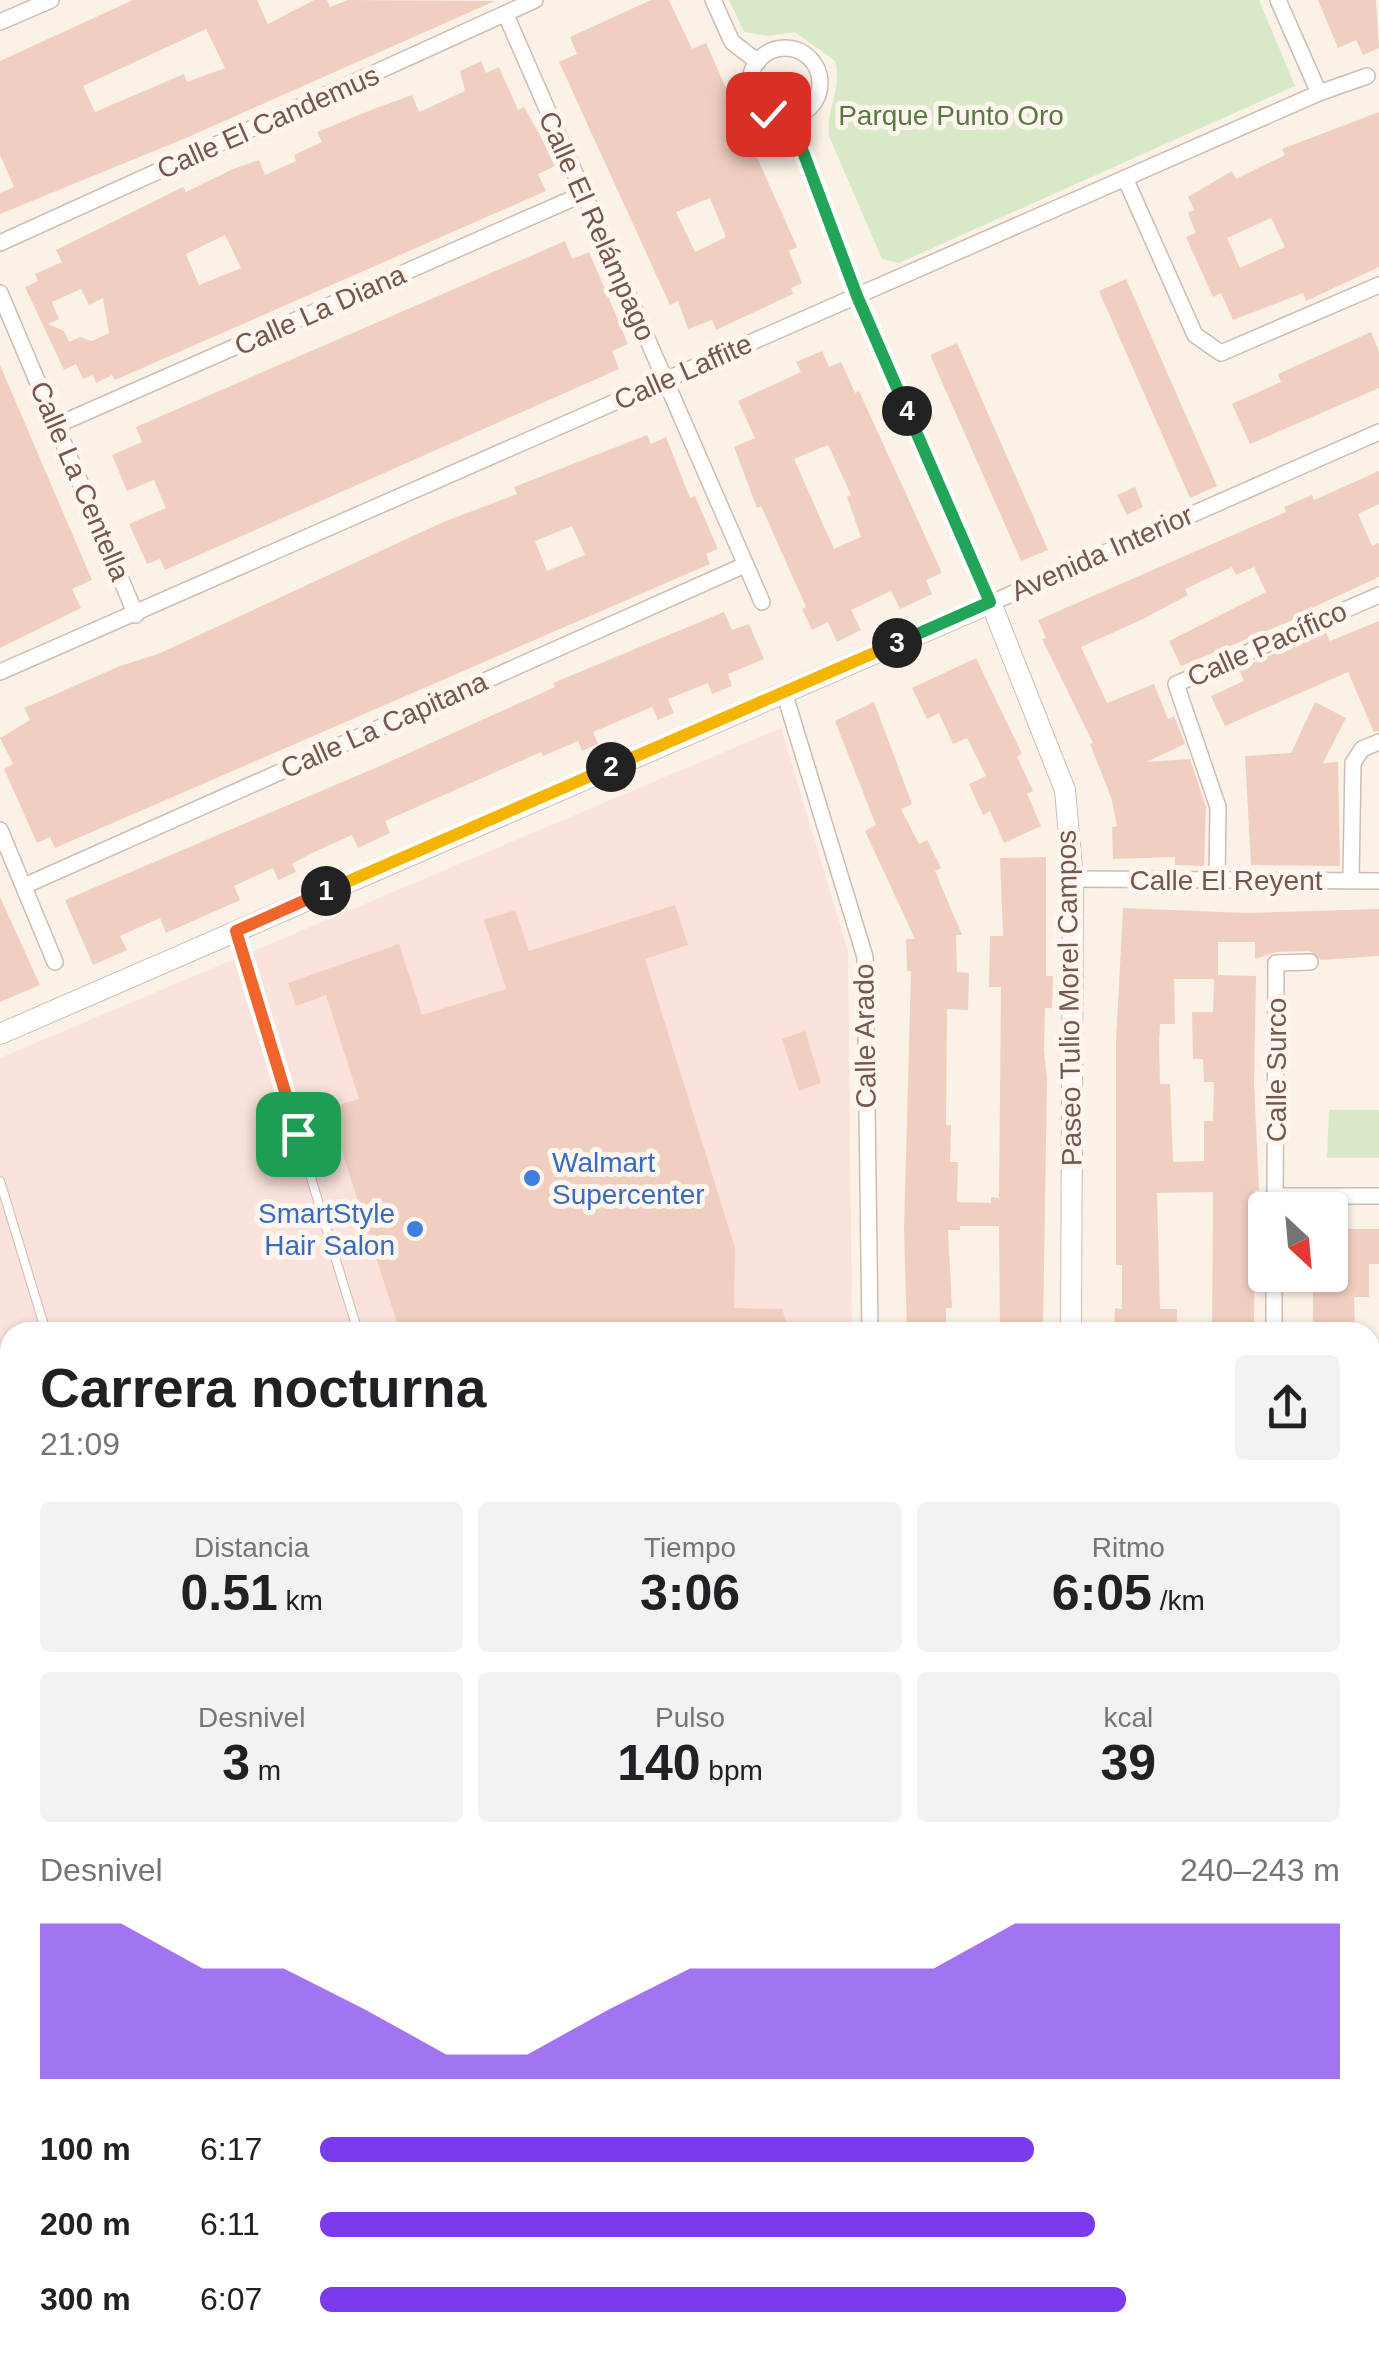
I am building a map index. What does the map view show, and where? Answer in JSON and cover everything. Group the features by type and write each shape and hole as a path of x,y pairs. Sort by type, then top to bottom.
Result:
{"street":[{"path":"0,22 51,0"},
{"name":"Calle El Candemus","path":"0,243 535,0"},
{"path":"713,0 732,42 758,62"},
{"path":"1278,0 1319,93"},
{"name":"Calle El Relámpago","path":"506,15 762,602"},
{"path":"789,48 812,61 819,74 816,100 807,111 790,117 768,114 758,105 750,80 758,62 775,50 789,48"},
{"name":"Calle Laffite","path":"0,672 1319,93 1367,76"},
{"name":"Paseo Tulio Morel Campos","path":"790,117 857,296 990,602 1065,790 1073,879 1070,1322"},
{"path":"1125,178 1195,335 1221,352 1379,285"},
{"name":"Calle La Diana","path":"58,425 583,194"},
{"name":"Calle La Centella","path":"0,293 136,615"},
{"name":"Avenida Interior","path":"0,1034 1379,432"},
{"name":"Calle La Capitana","path":"24,886 744,565"},
{"name":"Calle Pacífico","path":"1218,880 1218,807 1176,684 1379,595"},
{"name":"Calle Arado","path":"784,692 865,957 870,1322"},
{"path":"1351,880 1353,763 1362,749 1379,742"},
{"path":"0,830 55,962"},
{"name":"Calle El Reyent","path":"1073,879 1379,880"},
{"name":"Calle Surco","path":"1275,1192 1276,963 1310,962"},
{"path":"1348,1198 1379,1196"},
{"path":"1274,1292 1274,1322"}],"lane":[{"path":"236,931 355,1322"},
{"path":"0,1181 43,1322"}],"shaded area":[{"path":"781,728 848,951 852,1322 0,1322 0,1058"}],"green space":[{"name":"Parque Punto Oro","path":"729,0 1259,0 1295,86 899,263 882,259 829,136 837,81 835,61 795,32 769,36 744,32"},
{"path":"1329,1110 1379,1110 1379,1158 1327,1158"}],"building":[{"path":"133,0 257,0 268,24 314,0 327,0 330,7 348,0 495,1 186,138 0,214 0,193 14,187 0,155 0,61","holes":["206,29 225,68 187,82 184,74 95,112 83,86"]},
{"path":"651,0 669,0 692,49 706,43 797,247 789,251 802,283 791,288 793,294 716,330 712,320 688,329 678,301 670,305 559,62 577,54 570,37","holes":["710,198 726,237 695,252 676,212"]},
{"path":"1318,0 1376,0 1379,48 1363,55 1356,40 1338,48"},
{"path":"481,61 486,73 499,67 518,110 524,107 555,166 538,174 546,191 115,380 112,375 96,383 93,375 83,379 76,364 64,370 25,287 38,281 35,274 62,262 56,250 183,187 186,192 233,169 259,160 265,175 296,161 294,155 322,142 317,132 371,110 412,95 419,112 465,91 460,71","holes":["225,235 241,268 199,285 186,254","81,289 89,305 103,298 109,333 92,341 80,337 69,342 64,331 48,324 59,319 52,302"]},
{"path":"1379,112 1379,267 1306,301 1303,293 1233,320 1221,293 1213,297 1186,237 1196,233 1188,213 1194,210 1188,197 1232,171 1236,179 1285,155 1282,149","holes":["1271,218 1285,247 1240,268 1227,238"]},
{"path":"565,241 572,259 589,252 613,308 628,344 612,351 619,369 165,570 160,559 147,564 129,524 166,508 154,480 127,491 112,455 142,442 136,427"},
{"path":"1126,279 1217,486 1190,498 1099,291"},
{"path":"1371,332 1379,351 1379,388 1250,444 1232,404 1281,382 1278,374"},
{"path":"957,343 1048,550 1021,561 930,355"},
{"path":"822,351 829,367 841,362 855,393 859,391 942,573 926,580 932,594 900,609 891,591 851,610 861,630 837,642 828,622 812,630 802,609 806,607 761,506 757,508 734,447 755,438 738,401 801,372 796,362","holes":["828,445 851,495 847,497 861,537 834,549 794,459"]},
{"path":"0,365 92,580 72,589 81,608 0,648"},
{"path":"647,435 651,444 666,437 690,498 695,496 718,549 706,554 710,564 55,848 50,837 37,843 4,769 13,764 0,738 30,720 24,708 120,666 158,654 441,523 517,494 514,487","holes":["572,526 585,555 547,571 535,541"]},
{"path":"1379,471 1379,504 1358,514 1372,546 1379,543 1379,577 1314,607 1315,611 1181,666 1169,641 1266,592 1254,567 1236,575 1232,567 1185,589 1188,595 1143,619 1081,647 1107,703 1154,684 1168,719 1174,716 1185,744 1146,762 1190,759 1206,807 1204,866 1175,865 1175,857 1113,859 1112,827 1117,826 1111,797 1090,744 1093,743 1042,639 1046,638 1038,620 1286,512 1284,507 1312,495 1314,500"},
{"path":"1135,487 1143,507 1127,515 1117,495"},
{"path":"724,612 732,630 749,624 764,659 728,674 732,686 712,694 708,683 668,699 674,713 658,720 652,707 593,732 598,744 582,751 578,741 543,756 541,752 385,821 390,833 358,848 352,835 310,854 292,864 296,872 278,880 273,868 234,886 240,900 166,933 160,918 120,936 127,950 93,965 65,900 387,763 555,687 553,683"},
{"path":"1379,621 1379,731 1374,732 1348,672 1225,726 1211,696 1244,681 1239,669 1325,631 1330,641"},
{"path":"976,658 1022,754 1017,757 1033,791 1027,794 1041,826 1004,843 990,811 983,815 969,784 986,776 967,738 953,744 939,713 927,719 912,688"},
{"path":"874,702 912,804 901,809 919,844 927,840 941,868 935,871 962,935 956,935 957,972 969,973 968,1010 947,1009 946,1125 951,1125 950,1162 958,1162 957,1202 991,1203 991,1197 999,1198 1001,987 989,987 990,936 1003,936 1000,858 1046,857 1046,976 1053,976 1052,1008 1045,1008 1043,1322 1000,1322 999,1226 960,1226 960,1230 948,1230 952,1308 946,1308 946,1322 907,1322 904,1229 911,971 907,971 906,939 915,939 865,831 876,825 835,721"},
{"path":"1315,702 1346,718 1323,763 1338,762 1340,866 1251,865 1245,756 1291,753"},
{"path":"0,897 40,985 0,1002"},
{"name":"Walmart Supercenter","path":"675,905 688,945 645,959 735,1248 734,1308 782,1309 787,1322 397,1322 328,1108 359,1099 326,995 296,1006 288,983 399,944 422,1015 506,989 484,920 515,910 529,951"},
{"path":"1123,908 1248,913 1379,909 1379,956 1321,960 1310,951 1276,952 1255,959 1255,942 1218,942 1218,975 1256,976 1254,1083 1259,1190 1248,1192 1248,1292 1254,1292 1254,1322 1212,1322 1213,1192 1157,1193 1160,1309 1177,1309 1177,1322 1114,1322 1115,1308 1122,1309 1122,1265 1116,1265 1116,1042","holes":["1174,979 1214,979 1213,1012 1192,1012 1193,1059 1203,1059 1204,1082 1214,1082 1213,1121 1204,1121 1204,1161 1173,1162 1170,1084 1160,1084 1160,1024 1175,1024"]},
{"path":"805,1031 821,1083 799,1091 782,1039"},
{"path":"1348,1229 1379,1229 1379,1264 1369,1264 1369,1297 1354,1297 1355,1322 1313,1322 1313,1292 1348,1292"}],"place":[{"name":"Walmart Supercenter","path":"532,1178"},
{"name":"SmartStyle Hair Salon","path":"415,1229"}],"route":[{"path":"298,1134 236,931 990,602 857,296 792,132 790,117 768,114"}]}
